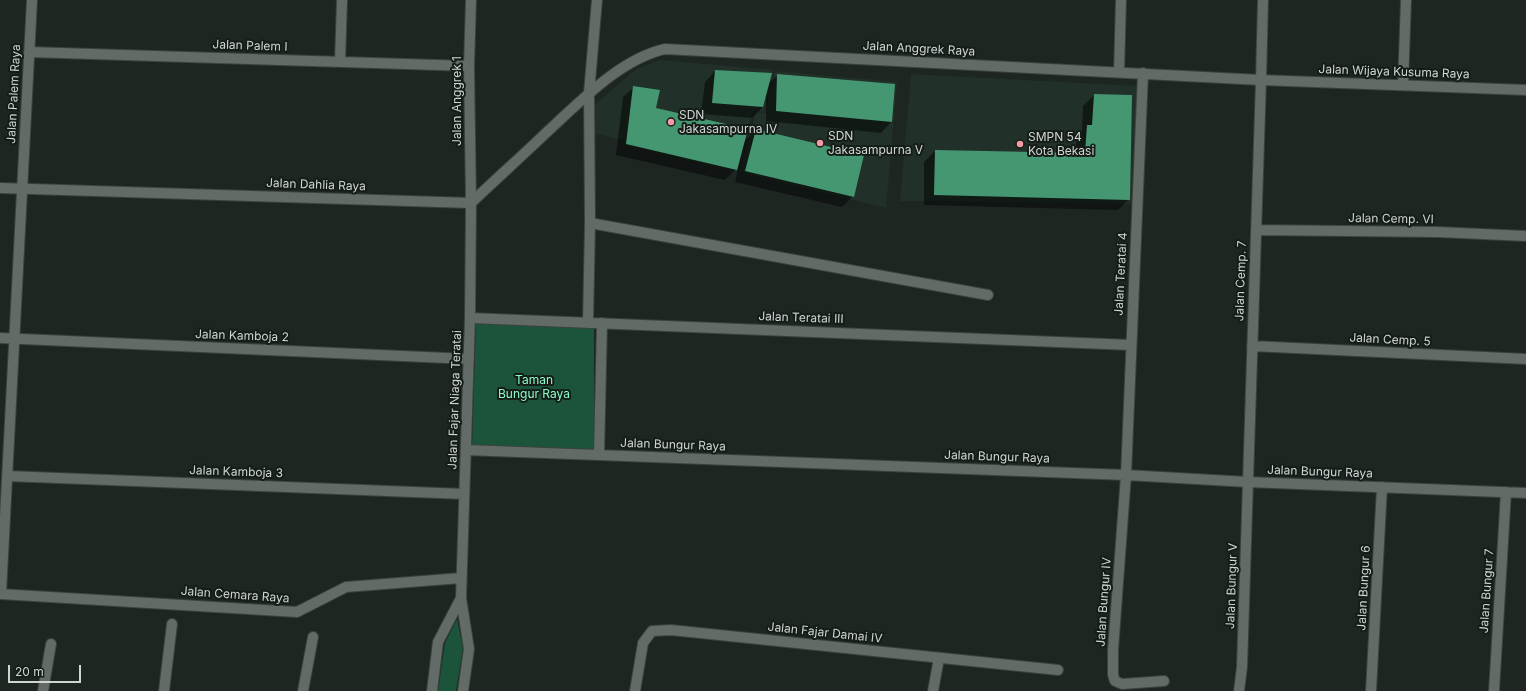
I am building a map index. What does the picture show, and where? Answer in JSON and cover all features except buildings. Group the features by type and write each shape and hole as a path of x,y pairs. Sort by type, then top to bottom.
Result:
{"street":[{"name":"Jalan Palem Raya","path":"1,594 32,0"},
{"path":"340,62 342,0"},
{"name":"Jalan Anggrek 1","path":"471,203 469,66 472,0"},
{"path":"588,323 590,222 589,93 597,0"},
{"path":"1119,72 1121,0"},
{"name":"Jalan Cemp. 7","path":"1248,482 1261,80 1262,0"},
{"path":"1403,85 1406,0"},
{"name":"Jalan Anggrek Raya","path":"589,93 639,58 652,52 665,49 1261,80"},
{"name":"Jalan Palem I","path":"29,52 469,66"},
{"name":"Jalan Teratai 4","path":"1126,475 1143,73"},
{"name":"Jalan Wijaya Kusuma Raya","path":"1261,80 1526,90"},
{"path":"471,203 589,93"},
{"name":"Jalan Dahlia Raya","path":"0,188 471,203"},
{"name":"Jalan Fajar Niaga Teratai","path":"463,691 469,649 461,598 469,359 471,203"},
{"path":"590,222 988,295"},
{"name":"Jalan Cemp. VI","path":"1256,230 1438,232 1526,236"},
{"name":"Jalan Teratai III","path":"470,318 1131,344"},
{"path":"599,455 602,323"},
{"name":"Jalan Kamboja 2","path":"0,338 469,359"},
{"name":"Jalan Cemp. 5","path":"1252,346 1526,360"},
{"name":"Jalan Bungur Raya","path":"466,450 1126,475 1248,482 1526,494"},
{"name":"Jalan Bungur IV","path":"1126,475 1113,650 1113,675 1115,681 1122,684 1164,681"},
{"name":"Jalan Kamboja 3","path":"7,476 464,494"},
{"name":"Jalan Bungur V","path":"1239,691 1242,667 1248,482"},
{"name":"Jalan Bungur 6","path":"1371,691 1382,487"},
{"name":"Jalan Bungur 7","path":"1494,691 1506,492"},
{"name":"Jalan Cemara Raya","path":"1,594 297,612 346,587 462,578"},
{"name":"Jalan Fajar Niaga Teratai","path":"432,691 438,642 461,598"},
{"path":"164,691 172,624"},
{"name":"Jalan Fajar Damai IV","path":"635,691 643,643 652,631 671,630 1058,670"},
{"path":"303,691 312,637"},
{"path":"43,691 51,644"},
{"path":"933,691 939,658"}],"shaded area":[{"name":"SDN Jakasampurna IV","path":"660,60 774,70 764,112 753,110 737,172 625,145 624,140 592,133 591,108 636,69"},
{"name":"SDN Jakasampurna V","path":"775,71 897,82 886,208 739,172 756,112 765,113"},
{"name":"SMPN 54 Kota Bekasi","path":"911,74 1138,86 1133,204 900,201"}],"green space":[{"name":"Taman Bungur Raya","path":"476,323 594,328 594,450 472,445"},
{"path":"457,619 463,648 456,691 438,691 445,643"}],"place":[{"name":"SDN Jakasampurna IV","path":"671,122"},
{"name":"SDN Jakasampurna V","path":"820,143"},
{"name":"SMPN 54 Kota Bekasi","path":"1020,144"}]}
